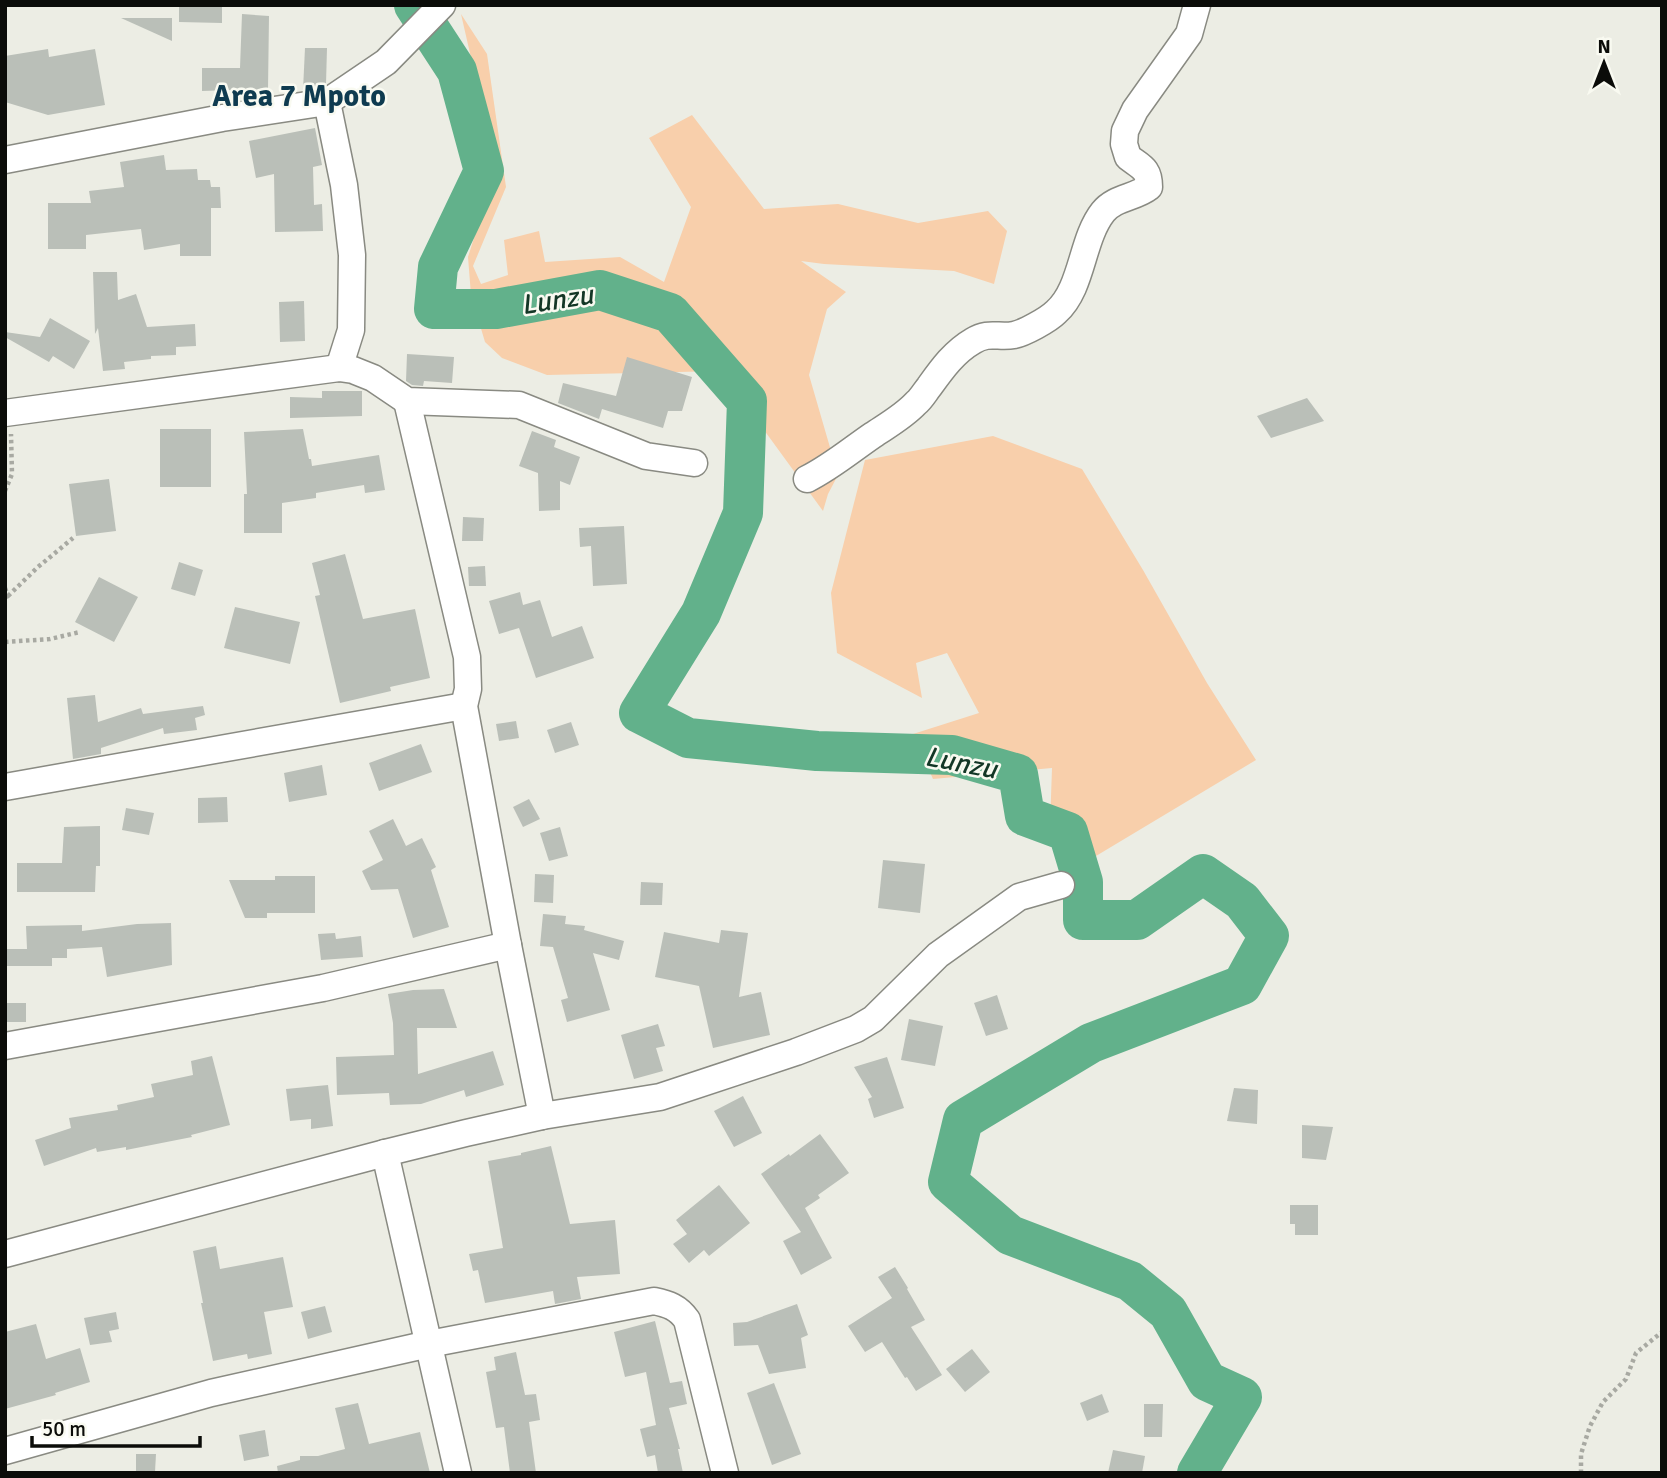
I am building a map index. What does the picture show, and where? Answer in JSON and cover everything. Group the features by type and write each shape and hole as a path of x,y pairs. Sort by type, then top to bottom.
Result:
{"street":[{"path":"5,160 222,118 327,102 386,62 442,5"},
{"path":"807,479 825,470 917,402 957,352 974,340 984,335 1017,334 1056,312 1068,296 1094,228 1105,210 1125,197 1141,193 1149,187 1146,170 1128,157 1125,131 1135,110 1189,34 1197,5"},
{"path":"327,102 343,174 352,255 351,330 339,368"},
{"path":"8,413 339,368 373,378 407,401 519,405 646,456 694,463"},
{"path":"407,401 467,657 468,682 464,706 542,1116"},
{"path":"5,787 464,706"},
{"path":"5,1254 386,1153 542,1116 682,1091 796,1052 856,1029 873,1019 938,955 1019,897 1061,885"},
{"path":"5,1046 323,988 508,945"},
{"path":"386,1153 458,1473"},
{"path":"5,1451 211,1393 429,1345 654,1301 672,1305 687,1320 725,1473"}],"path":[{"path":"5,491 12,474 8,413"},
{"path":"7,597 73,538"},
{"path":"5,588 7,597"},
{"path":"5,642 50,639 80,632"},
{"path":"1581,1473 1581,1454 1590,1426 1603,1402 1626,1379 1636,1353 1662,1332"}],"shaded area":[{"path":"461,14 487,54 506,187 473,266 481,284 508,275 504,240 539,231 545,262 620,257 664,282 691,207 649,138 692,115 764,209 838,204 918,223 988,211 1007,231 994,284 954,271 801,261 846,292 827,309 809,375 838,475 823,511 721,371 547,375 502,358 485,342 471,295 468,257 491,184 480,97"},
{"path":"993,436 1082,469 1207,683 1256,760 1096,856 1050,826 1052,768 933,779 913,734 979,713 947,653 916,663 922,698 837,653 831,593 865,460"}],"building":[{"path":"179,5 222,5 222,23 179,22"},
{"path":"242,14 269,16 268,89 202,91 202,68 240,68"},
{"path":"121,18 172,18 172,41"},
{"path":"305,48 327,48 326,84 321,87 303,90"},
{"path":"48,49 49,57 95,49 105,105 48,115 5,102 5,56"},
{"path":"315,128 322,165 313,167 314,205 322,204 323,231 275,232 274,174 256,178 249,141"},
{"path":"164,155 166,170 197,169 198,180 210,180 211,187 220,187 221,208 211,208 211,256 180,256 180,244 144,250 141,229 86,235 86,249 48,249 48,203 91,203 89,191 124,187 120,162"},
{"path":"93,272 117,272 118,300 136,294 147,327 195,324 196,346 176,347 176,355 151,356 151,359 124,362 125,369 103,371 98,328 95,334"},
{"path":"304,301 305,341 280,342 279,302"},
{"path":"50,318 90,341 74,369 53,356 49,362 5,337 5,332 40,337"},
{"path":"407,354 454,357 452,383 424,381 423,386 412,385 406,381"},
{"path":"627,357 692,377 682,411 668,411 663,428 602,409 599,419 558,403 563,383 616,396"},
{"path":"322,391 362,391 362,416 290,418 290,397 322,398"},
{"path":"1307,398 1324,421 1271,438 1257,416"},
{"path":"160,429 211,429 211,487 160,487"},
{"path":"303,429 312,466 379,455 385,490 365,493 364,485 316,493 316,498 282,503 282,533 244,533 244,494 247,494 244,432"},
{"path":"532,431 556,440 554,447 580,457 570,485 560,481 560,510 539,511 538,473 519,466"},
{"path":"109,479 116,531 76,536 69,484"},
{"path":"463,517 484,518 483,541 462,541"},
{"path":"624,526 627,584 593,586 591,546 580,547 579,528"},
{"path":"345,554 363,619 415,609 430,678 340,703 315,596 320,595 312,563"},
{"path":"179,562 203,570 195,596 171,589"},
{"path":"485,566 486,586 469,586 468,567"},
{"path":"99,577 138,597 114,642 75,622"},
{"path":"520,592 523,605 540,600 552,637 582,626 594,658 536,678 519,628 499,634 489,601"},
{"path":"235,607 300,622 290,664 224,648"},
{"path":"95,695 98,722 141,708 143,714 203,706 205,715 195,718 197,730 164,734 163,728 101,748 101,754 73,759 67,698"},
{"path":"516,721 519,738 499,741 496,724"},
{"path":"571,722 579,745 555,753 547,730"},
{"path":"421,744 432,772 379,791 369,763"},
{"path":"322,765 327,795 289,802 284,773"},
{"path":"227,797 228,822 198,823 198,798"},
{"path":"529,799 540,819 523,827 513,807"},
{"path":"126,808 154,813 149,835 122,830"},
{"path":"393,819 406,846 422,838 436,867 431,870 449,927 413,938 398,889 371,890 362,871 383,860 369,831"},
{"path":"100,826 100,866 96,866 95,892 17,892 17,863 62,863 64,827"},
{"path":"560,827 568,856 549,861 540,833"},
{"path":"883,860 925,864 920,913 878,908"},
{"path":"535,874 554,875 553,903 534,902"},
{"path":"275,876 315,876 315,913 267,913 267,918 245,918 229,880 275,880"},
{"path":"641,882 663,883 662,905 640,905"},
{"path":"543,914 566,916 565,924 585,926 584,930 624,941 619,960 593,953 610,1010 567,1022 561,1000 568,998 553,947 540,946"},
{"path":"171,923 172,965 107,977 102,947 67,949 67,958 52,958 52,966 5,966 5,949 27,949 26,926 82,925 82,931"},
{"path":"721,930 748,933 739,997 761,992 770,1035 713,1048 699,986 655,977 664,932 719,943"},
{"path":"335,933 336,939 361,936 363,957 321,960 318,934"},
{"path":"444,989 457,1028 417,1028 418,1074 493,1051 504,1085 466,1097 464,1090 421,1104 390,1105 389,1093 337,1095 336,1057 394,1055 393,1023 388,994"},
{"path":"997,995 1008,1029 986,1036 974,1003"},
{"path":"6,1003 26,1003 26,1022 5,1022"},
{"path":"909,1019 943,1026 935,1066 901,1060"},
{"path":"658,1024 665,1046 656,1048 663,1071 634,1079 621,1035"},
{"path":"212,1056 230,1125 191,1135 192,1137 126,1150 126,1147 97,1152 96,1148 44,1166 35,1140 71,1128 69,1118 118,1110 117,1105 154,1097 151,1084 193,1075 191,1061"},
{"path":"887,1057 904,1108 874,1118 868,1099 872,1097 854,1067"},
{"path":"328,1085 333,1126 311,1129 311,1119 290,1121 286,1089"},
{"path":"1234,1088 1258,1090 1257,1124 1227,1121"},
{"path":"743,1096 762,1133 734,1147 714,1111"},
{"path":"1302,1125 1333,1127 1326,1160 1302,1158"},
{"path":"820,1134 849,1173 805,1208 832,1258 801,1275 783,1241 801,1232 761,1174"},
{"path":"551,1146 570,1224 615,1220 620,1274 577,1277 581,1299 555,1304 553,1291 485,1303 478,1270 473,1271 469,1254 503,1248 488,1161"},
{"path":"719,1185 750,1223 709,1256 704,1250 689,1263 673,1244 687,1234 676,1220"},
{"path":"1290,1205 1318,1205 1318,1235 1295,1235 1295,1224 1290,1224"},
{"path":"216,1246 220,1269 283,1257 293,1307 264,1312 272,1354 248,1359 247,1354 213,1361 193,1251"},
{"path":"895,1267 925,1320 911,1327 942,1375 916,1391 882,1342 865,1352 848,1326 892,1298 878,1277"},
{"path":"797,1304 808,1335 801,1338 806,1368 769,1374 758,1345 734,1346 733,1323 747,1322"},
{"path":"325,1306 332,1332 308,1339 301,1312"},
{"path":"116,1312 119,1329 109,1331 112,1342 90,1345 84,1318"},
{"path":"655,1321 670,1383 682,1381 687,1404 669,1408 680,1449 683,1473 658,1473 655,1455 647,1457 640,1429 656,1425 646,1372 625,1377 614,1332"},
{"path":"36,1324 46,1359 80,1348 90,1382 5,1409 5,1332"},
{"path":"972,1349 990,1372 965,1392 946,1369"},
{"path":"516,1352 525,1395 536,1394 540,1420 529,1422 536,1473 510,1473 504,1427 496,1428 486,1372 496,1370 494,1357"},
{"path":"774,1383 801,1454 772,1465 747,1393"},
{"path":"1102,1394 1109,1412 1087,1421 1080,1403"},
{"path":"358,1403 369,1444 420,1432 430,1473 278,1473 277,1466 300,1460 300,1456 318,1456 345,1449 335,1408"},
{"path":"1144,1404 1163,1404 1162,1437 1144,1437"},
{"path":"265,1430 269,1456 244,1461 239,1435"},
{"path":"1113,1450 1145,1456 1142,1473 1108,1473"},
{"path":"136,1454 156,1454 155,1472 136,1471"}],"waterway":[{"name":"Lunzu","path":"414,5 457,71 484,171 438,267 434,309 496,309 600,290 670,313 747,401 743,513 701,613 639,713 688,738 817,751 952,755 1018,774 1025,816 1068,832 1083,882 1083,920 1137,920 1203,874 1242,901 1269,936 1242,985 1091,1043 963,1120 948,1182 1010,1235 1130,1281 1168,1312 1207,1381 1242,1397 1197,1473"}],"district":[{"name":"Area 7 Mpoto","path":"299,96"}]}
